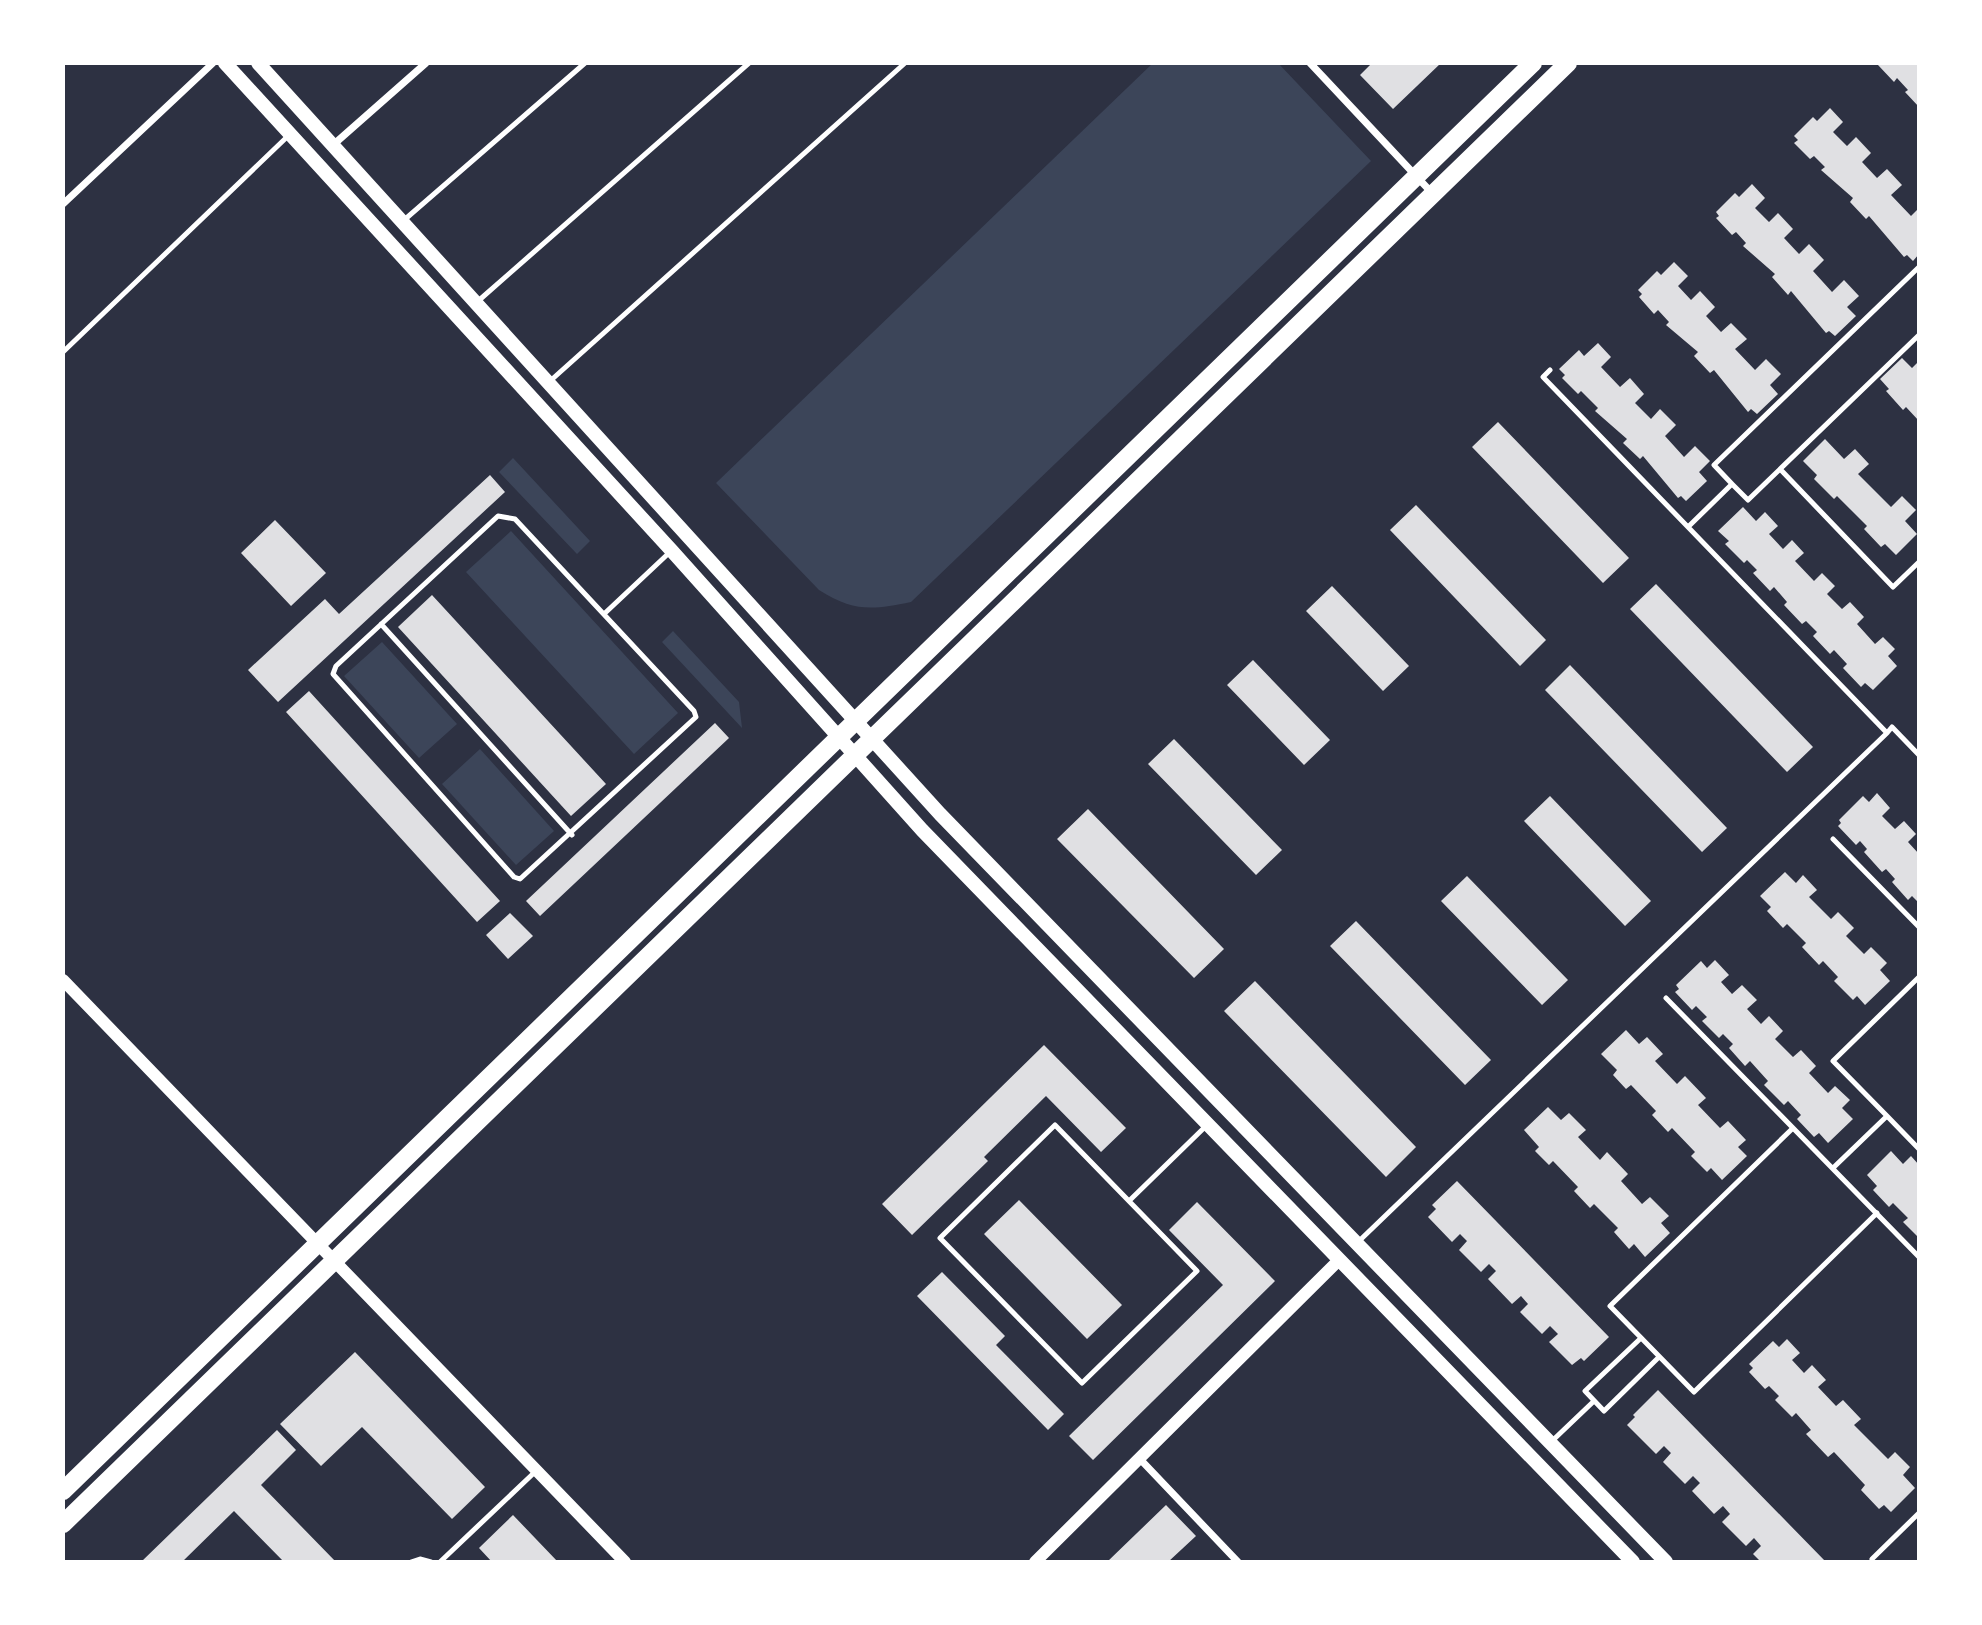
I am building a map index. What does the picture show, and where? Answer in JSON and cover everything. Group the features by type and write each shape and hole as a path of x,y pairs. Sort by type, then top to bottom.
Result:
{"main road":[{"path":"225,63 672,551 922,830 1633,1562"},
{"path":"258,63 967,842 1666,1562"},
{"path":"63,1491 1534,63"},
{"path":"63,1524 1568,63"}],"street":[{"path":"63,204 213,63"},
{"path":"333,145 426,63"},
{"path":"1310,63 1433,194"},
{"path":"63,980 625,1562"},
{"path":"1035,1562 1339,1260"},
{"path":"1139,1458 1238,1562"}],"lane":[{"path":"402,221 584,63"},
{"path":"477,302 749,63"},
{"path":"550,382 905,63"},
{"path":"63,352 290,134"},
{"path":"1919,267 1714,465 1748,499 1919,335"},
{"path":"1550,370 1543,377 1887,733"},
{"path":"1780,469 1893,587 1919,562"},
{"path":"1688,527 1732,484"},
{"path":"498,516 515,519 604,614 696,717 572,835 520,879 514,877 333,674 336,666 498,516"},
{"path":"604,614 672,551"},
{"path":"381,624 572,835"},
{"path":"1356,1244 1892,727 1919,755"},
{"path":"1833,839 1919,927"},
{"path":"1919,977 1833,1061 1919,1149"},
{"path":"1666,998 1919,1257"},
{"path":"1833,1168 1886,1116"},
{"path":"1055,1125 1129,1201 1197,1271 1082,1383 940,1238 1055,1125"},
{"path":"1129,1201 1207,1125"},
{"path":"1793,1128 1610,1306 1694,1392 1877,1213"},
{"path":"1641,1338 1586,1391 1594,1401 1604,1410 1660,1357"},
{"path":"1551,1443 1594,1401"},
{"path":"440,1562 537,1470"},
{"path":"1872,1559 1919,1513"},
{"path":"411,1562 420,1559 431,1562"}],"shaded area":[{"path":"1153,63 1278,63 1371,161 911,602 874,608 853,606 819,590 716,483"},
{"path":"513,458 590,541 577,554 499,472"},
{"path":"511,531 678,713 634,754 466,572"},
{"path":"673,631 739,702 742,728 662,642"},
{"path":"382,642 457,724 419,758 344,676"},
{"path":"480,749 554,831 516,865 442,784"}],"building":[{"path":"1372,63 1441,63 1393,109 1360,75"},
{"path":"1919,63 1919,107 1905,92 1908,90 1897,78 1894,82 1878,65"},
{"path":"1830,108 1843,122 1833,132 1847,146 1856,137 1871,153 1862,162 1877,178 1887,169 1902,185 1891,195 1911,216 1919,208 1919,254 1913,261 1907,255 1904,257 1869,216 1866,219 1850,202 1853,198 1821,170 1825,167 1814,156 1810,159 1794,143 1798,140 1794,136 1813,117 1817,121"},
{"path":"1752,184 1765,198 1755,208 1769,222 1778,213 1793,229 1784,238 1799,254 1809,244 1824,260 1813,271 1832,292 1844,280 1859,296 1847,307 1856,316 1835,336 1829,331 1826,333 1791,291 1788,295 1772,277 1775,274 1743,246 1746,243 1736,232 1732,235 1716,218 1719,216 1716,212 1735,193 1739,197"},
{"path":"1674,262 1688,276 1678,286 1691,300 1700,291 1715,307 1706,316 1721,332 1731,323 1747,339 1735,349 1755,370 1766,359 1781,374 1770,385 1778,394 1757,414 1751,409 1748,412 1714,370 1710,373 1694,356 1698,352 1666,325 1669,322 1658,310 1654,314 1639,297 1642,294 1638,290 1657,271 1661,275"},
{"path":"1598,343 1611,357 1601,367 1620,387 1630,378 1644,394 1635,403 1651,419 1660,409 1676,425 1665,436 1684,457 1695,446 1710,461 1699,472 1707,481 1686,501 1681,496 1678,498 1643,456 1640,459 1623,443 1627,439 1595,411 1598,408 1581,391 1578,394 1562,378 1565,375 1559,369 1579,350 1584,356"},
{"path":"1902,358 1912,368 1919,361 1919,421 1906,407 1903,410 1886,391 1889,389 1880,379"},
{"path":"1498,422 1629,558 1603,583 1472,447"},
{"path":"1825,439 1844,459 1855,449 1869,464 1858,474 1891,507 1902,496 1916,510 1905,521 1917,534 1896,555 1885,544 1881,547 1864,529 1867,526 1837,496 1834,499 1814,479 1817,475 1803,461"},
{"path":"490,475 505,492 278,702 248,670 325,599 339,614"},
{"path":"1416,505 1546,640 1520,666 1390,530"},
{"path":"1743,507 1756,521 1765,512 1778,526 1769,534 1783,549 1792,540 1804,553 1795,561 1814,581 1822,573 1835,586 1827,594 1842,609 1850,602 1864,617 1857,624 1875,644 1883,637 1895,649 1888,656 1897,666 1873,690 1865,683 1861,687 1843,668 1847,664 1834,650 1830,654 1813,636 1817,632 1806,621 1802,624 1784,605 1787,602 1774,587 1770,591 1753,573 1757,570 1747,560 1744,563 1725,544 1729,541 1718,531"},
{"path":"275,520 326,573 291,606 241,553"},
{"path":"1656,584 1813,747 1787,772 1630,609"},
{"path":"1332,586 1409,666 1383,691 1306,611"},
{"path":"432,595 606,784 571,816 398,627"},
{"path":"1253,660 1330,740 1304,765 1227,685"},
{"path":"1570,665 1727,828 1702,852 1545,690"},
{"path":"309,691 500,901 477,922 286,712"},
{"path":"715,723 729,738 540,916 526,901"},
{"path":"1174,739 1282,850 1256,875 1148,764"},
{"path":"1877,793 1890,808 1882,816 1895,829 1904,821 1916,834 1908,842 1919,854 1919,903 1912,896 1908,900 1892,882 1895,879 1886,869 1882,872 1864,852 1867,849 1860,841 1856,845 1838,826 1841,823 1839,820 1863,796 1869,802"},
{"path":"1550,796 1651,901 1625,926 1524,821"},
{"path":"1088,809 1224,949 1194,978 1057,839"},
{"path":"1785,872 1796,883 1803,875 1817,890 1809,897 1831,919 1838,912 1854,928 1846,936 1864,954 1871,947 1887,963 1880,970 1890,981 1865,1005 1857,996 1853,1000 1834,981 1838,977 1823,961 1819,965 1802,947 1806,943 1787,924 1783,928 1767,911 1771,907 1760,896"},
{"path":"1467,876 1568,980 1542,1005 1441,901"},
{"path":"510,913 533,936 508,959 486,935"},
{"path":"1356,921 1491,1060 1465,1085 1330,946"},
{"path":"1715,960 1729,975 1721,982 1732,994 1742,985 1757,1000 1747,1009 1761,1024 1769,1016 1783,1031 1775,1039 1793,1057 1801,1050 1816,1066 1809,1073 1828,1093 1835,1086 1850,1100 1842,1108 1853,1119 1828,1143 1819,1133 1814,1137 1797,1119 1801,1115 1788,1101 1784,1105 1764,1085 1768,1081 1750,1061 1745,1066 1729,1048 1733,1044 1723,1034 1719,1038 1702,1021 1707,1017 1696,1006 1692,1010 1675,992 1679,989 1676,985 1701,961 1707,968"},
{"path":"1255,981 1416,1147 1386,1177 1224,1011"},
{"path":"1626,1030 1639,1044 1647,1037 1663,1054 1655,1061 1677,1084 1685,1076 1706,1098 1698,1105 1720,1128 1728,1121 1746,1140 1738,1147 1747,1156 1722,1180 1711,1168 1707,1172 1691,1156 1695,1152 1672,1128 1668,1132 1652,1115 1656,1111 1631,1085 1626,1089 1613,1075 1617,1070 1601,1054"},
{"path":"1044,1045 1126,1128 1101,1152 1046,1096 984,1157 988,1161 912,1235 882,1204"},
{"path":"1548,1107 1561,1120 1569,1113 1586,1130 1578,1137 1600,1160 1607,1152 1628,1174 1621,1181 1642,1204 1650,1197 1669,1216 1661,1223 1670,1233 1645,1257 1634,1244 1629,1249 1614,1232 1618,1228 1594,1204 1590,1208 1574,1191 1578,1187 1553,1161 1549,1165 1535,1151 1539,1147 1524,1130"},
{"path":"1891,1151 1903,1164 1911,1156 1919,1165 1919,1238 1903,1222 1908,1218 1893,1203 1889,1207 1873,1190 1877,1186 1867,1175"},
{"path":"1457,1181 1609,1337 1584,1361 1581,1358 1572,1365 1549,1342 1558,1334 1550,1326 1542,1334 1520,1312 1528,1304 1521,1296 1512,1304 1488,1279 1496,1271 1489,1264 1481,1272 1459,1250 1467,1241 1460,1234 1452,1242 1428,1217 1436,1209 1432,1205"},
{"path":"1019,1200 1122,1305 1087,1339 984,1234"},
{"path":"1197,1202 1275,1281 1093,1460 1069,1436 1223,1285 1169,1230"},
{"path":"942,1272 1005,1336 996,1345 1064,1414 1048,1430 917,1296"},
{"path":"1787,1339 1800,1353 1792,1360 1804,1373 1812,1365 1826,1380 1818,1387 1836,1406 1843,1400 1861,1419 1854,1425 1888,1459 1895,1452 1910,1467 1903,1475 1915,1488 1891,1512 1884,1505 1879,1509 1861,1490 1865,1485 1834,1452 1828,1457 1806,1434 1811,1430 1796,1413 1792,1417 1775,1400 1779,1396 1769,1386 1765,1389 1749,1372 1753,1368 1749,1364 1773,1341 1779,1347"},
{"path":"355,1352 485,1487 452,1519 362,1427 321,1466 280,1424"},
{"path":"1658,1390 1826,1562 1761,1562 1753,1554 1761,1546 1754,1538 1746,1546 1722,1522 1730,1514 1723,1506 1714,1514 1692,1491 1700,1483 1693,1476 1685,1484 1663,1462 1671,1453 1664,1446 1656,1454 1627,1425 1635,1417 1633,1415"},
{"path":"277,1430 296,1450 261,1485 336,1562 284,1562 234,1511 182,1562 141,1562"},
{"path":"1166,1505 1196,1536 1168,1562 1107,1562"},
{"path":"513,1515 558,1562 492,1562 479,1548"}]}
